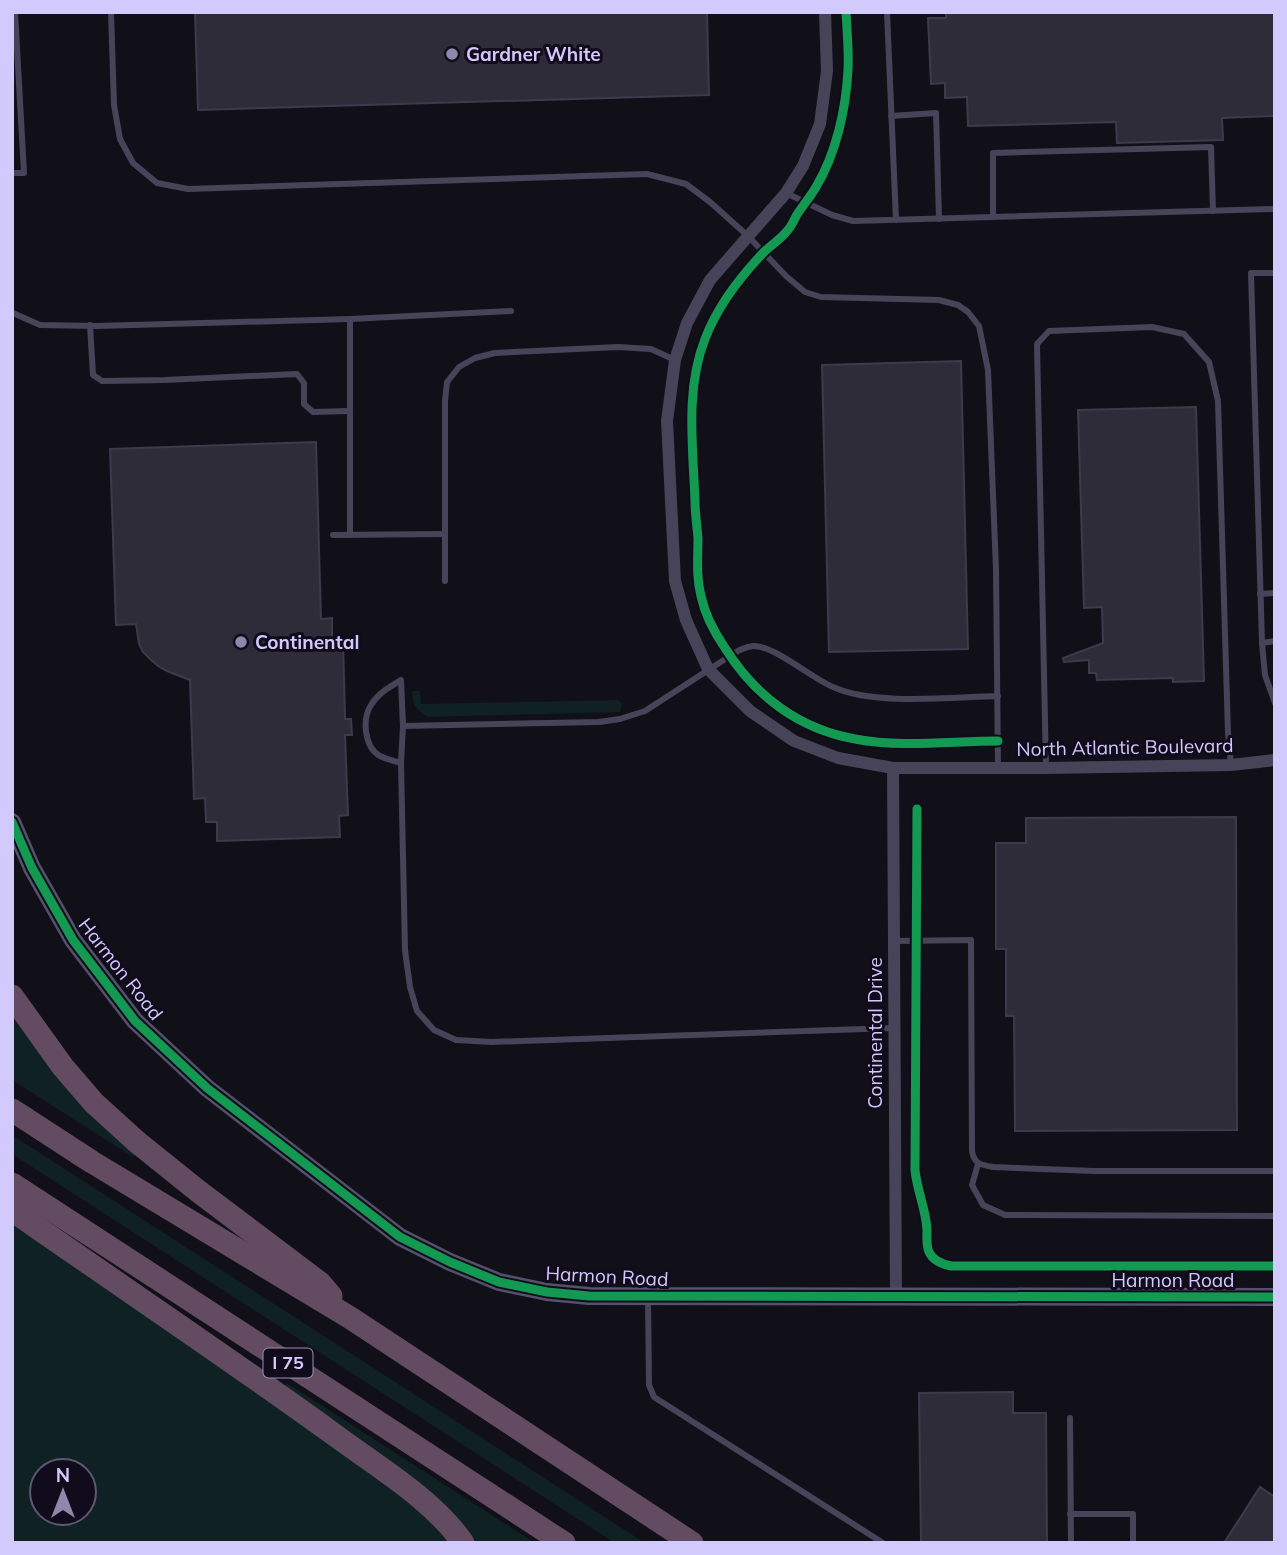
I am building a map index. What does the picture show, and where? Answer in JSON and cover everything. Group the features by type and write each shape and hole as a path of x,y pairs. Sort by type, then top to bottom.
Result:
{"highway":[{"path":"12,996 63,1067 94,1103 198,1191 320,1283 349,1317"},
{"path":"12,1110 103,1169 349,1317 692,1543"},
{"name":"I 75","path":"12,1184 564,1543"},
{"path":"12,1210 265,1384 413,1492 443,1518 463,1543"}],"street":[{"name":"North Atlantic Boulevard","path":"825,12 827,71 820,124 803,166 786,193 710,280 687,323 675,360 667,421 675,581 685,620 708,669 750,711 794,741 838,758 893,768 1231,765 1275,760"},
{"name":"Continental Drive","path":"893,768 895,1297"},
{"name":"Harmon Road","path":"12,822 32,868 73,940 135,1021 207,1088 400,1237 499,1282 547,1292 589,1296 1275,1297"}],"lane":[{"path":"12,173 24,173 15,12"},
{"path":"111,12 114,105 120,139 133,163 157,183 188,189 647,174 686,184 748,236 805,292 821,297 939,300 958,305 968,312 979,326 988,370 996,569 998,768"},
{"path":"887,12 896,220"},
{"path":"891,116 936,113 939,219"},
{"path":"993,217 993,153 1211,147 1213,211"},
{"path":"786,193 832,215 853,221 1275,209"},
{"path":"1275,274 1251,273 1262,643 1265,675 1275,703"},
{"path":"13,313 40,325 90,325 350,320 511,311"},
{"path":"350,320 350,535"},
{"path":"90,325 93,375 102,381 297,374 304,383 304,404 313,412 350,411"},
{"path":"1046,768 1037,344 1049,331 1152,327 1184,334 1209,362 1218,401 1231,765"},
{"path":"445,581 445,401 447,382 459,368 475,358 495,353 618,346 651,349 675,360"},
{"path":"334,535 445,534"},
{"path":"1260,594 1275,593"},
{"path":"1262,643 1275,641"},
{"path":"403,726 599,722 620,719 645,711 733,653 755,646 775,653 834,688 860,695 891,699 998,696"},
{"path":"401,763 378,755 368,742 366,726 369,707 382,692 401,680 405,950 410,987 417,1011 434,1030 456,1040 492,1042 894,1028"},
{"path":"894,941 971,940 972,1151 978,1164 1094,1171 1275,1171"},
{"path":"978,1164 972,1185 983,1205 1005,1215 1275,1216"},
{"path":"648,1297 649,1385 654,1397 883,1543"},
{"path":"1070,1418 1071,1543"},
{"path":"1070,1514 1133,1514 1133,1543"}],"shaded area":[{"path":"412,691 420,691 421,704 619,700 622,705 620,712 428,717 416,706"},
{"path":"12,1017 50,1067 136,1154 133,1157 12,1080"},
{"path":"12,1135 645,1543 615,1543 12,1154"},
{"path":"12,1223 399,1492 419,1509 450,1543 12,1543"},
{"path":"287,1383 535,1543 477,1543 453,1514 413,1478 285,1386"}],"building":[{"name":"Gardner White","path":"195,12 707,12 709,95 198,110"},
{"path":"946,12 1275,12 1275,116 1222,118 1223,140 1117,143 1116,122 968,126 967,97 945,98 945,83 931,84 928,18 946,18"},
{"path":"961,361 968,649 829,652 822,365"},
{"path":"1196,407 1204,681 1173,682 1173,678 1097,680 1096,673 1089,673 1089,660 1064,662 1063,658 1103,643 1102,607 1084,608 1078,410"},
{"name":"Continental","path":"316,442 321,619 332,618 332,639 343,639 345,719 351,719 352,735 345,735 348,815 339,816 340,837 217,841 217,822 206,822 205,798 194,799 190,680 158,666 143,652 136,624 116,625 110,449"},
{"path":"1236,817 1237,1130 1015,1131 1014,1016 1006,1016 1006,949 996,949 996,843 1026,843 1026,818"},
{"path":"1013,1392 1013,1413 1046,1413 1047,1543 921,1543 919,1393"},
{"path":"1260,1487 1275,1497 1275,1543 1224,1543"}],"cycle path":[{"path":"846,12 847,85 839,131 829,160 816,187 789,229 755,262 723,303 710,327 699,358 692,419 699,589 710,623 737,665 765,695 797,718 835,734 873,742 909,744 998,741"},
{"path":"917,809 915,1170 926,1222 927,1247 933,1258 951,1266 1275,1266"},
{"path":"12,822 32,868 73,940 135,1021 207,1088 400,1237 499,1282 547,1292 589,1296 1275,1297"}],"place":[{"name":"Gardner White","path":"452,54"},
{"name":"Continental","path":"241,642"}]}
